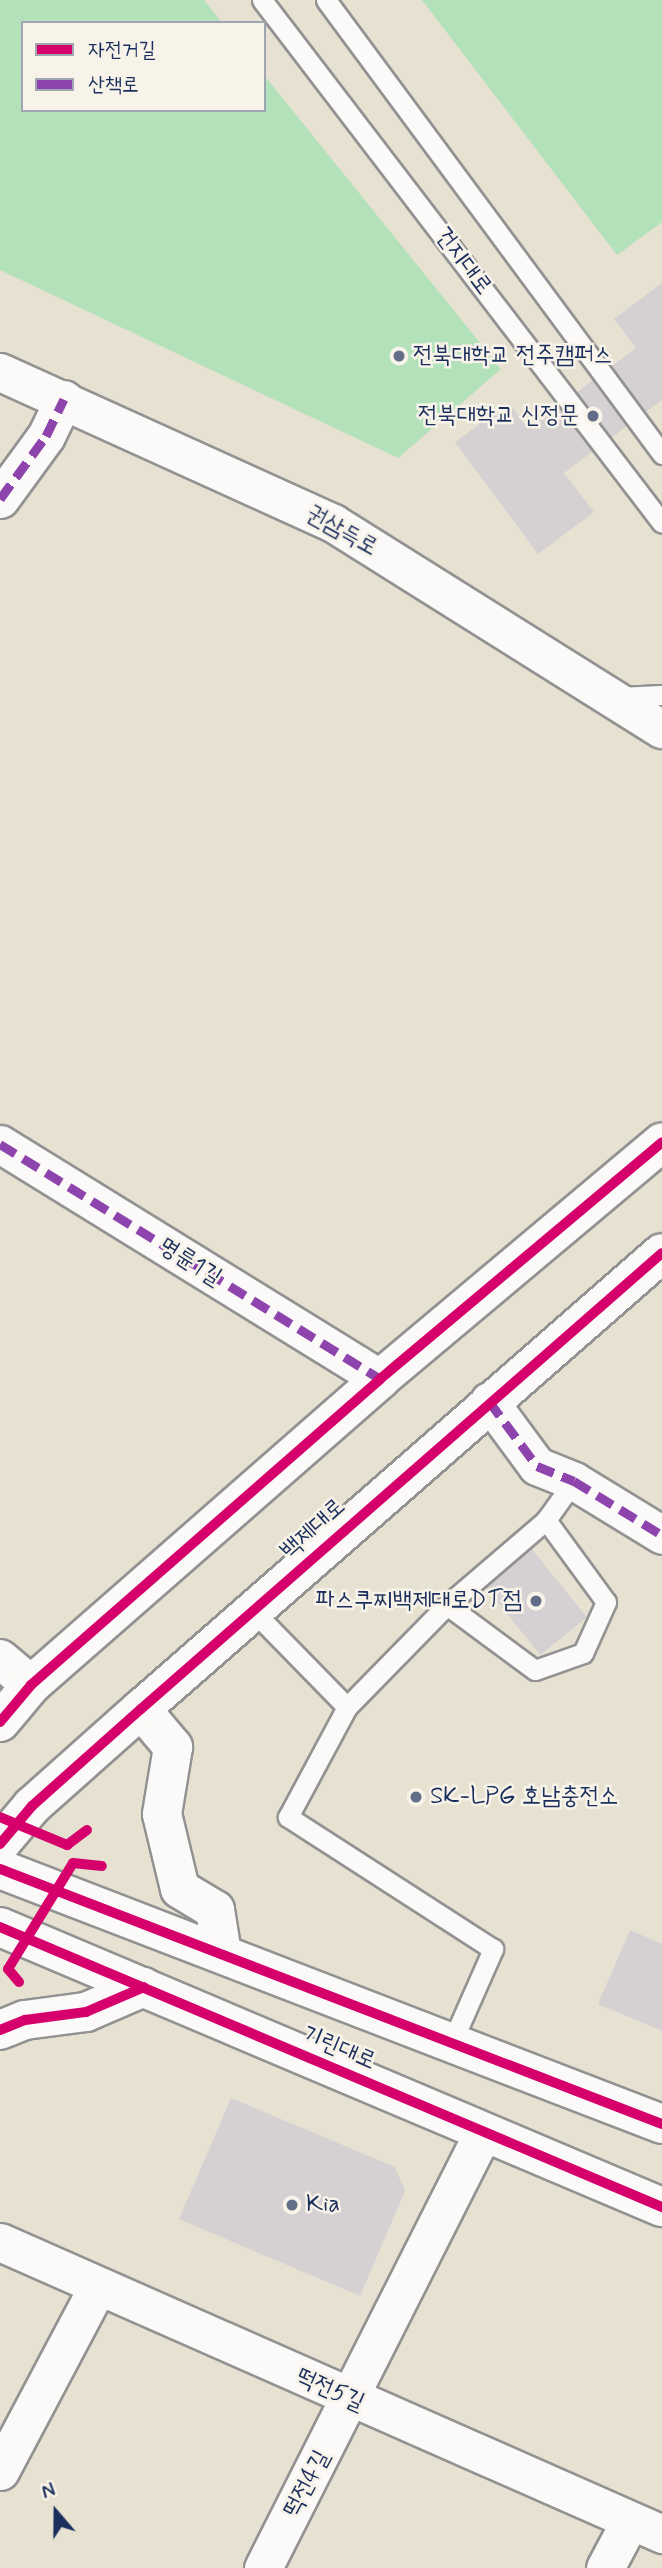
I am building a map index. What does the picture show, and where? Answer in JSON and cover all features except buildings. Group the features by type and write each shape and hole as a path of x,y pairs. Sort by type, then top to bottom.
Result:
{"street":[{"name":"권삼득로","path":"0,372 333,523 662,729"},
{"path":"0,499 46,436 64,399"},
{"path":"0,1722 31,1685 380,1379 662,1142"},
{"name":"명륜1길","path":"0,1144 380,1379"},
{"name":"백제대로","path":"0,1844 32,1806 489,1401 662,1254"},
{"path":"489,1401 537,1466 574,1481 662,1535"},
{"path":"0,1658 31,1685"},
{"path":"141,1709 173,1747 162,1814 180,1889 215,1910 222,1953"},
{"name":"기린대로","path":"0,1869 662,2123"},
{"name":"기린대로","path":"0,1927 662,2207"},
{"path":"0,2030 25,2020 86,2012 144,1987"},
{"name":"떡전4길","path":"263,2568 351,2399 483,2133"},
{"name":"떡전5길","path":"0,2242 646,2528"},
{"path":"0,2471 98,2286"},
{"path":"604,2568 646,2528"}],"lane":[{"name":"건지대로","path":"262,0 662,523"},
{"name":"건지대로","path":"326,0 662,454"},
{"path":"613,697 662,695"},
{"path":"453,2042 493,1949 288,1817 347,1707 447,1605 546,1520 574,1481"},
{"path":"447,1605 535,1670 583,1653 607,1602 546,1520"},
{"path":"253,1611 347,1707"}],"green space":[{"path":"0,0 204,0 220,21 21,21 21,112 266,112 266,77 501,369 398,458 0,270"},
{"path":"422,0 662,0 662,222 617,255"}],"marked path":[{"path":"0,499 46,436 64,399"},
{"path":"0,1144 380,1379"},
{"path":"489,1401 537,1466 574,1481 662,1535"}],"cycle path":[{"path":"0,1722 31,1685 380,1379 662,1142"},
{"path":"0,1844 32,1806 662,1253"},
{"path":"0,1817 67,1845 87,1830"},
{"path":"19,1982 8,1969 73,1863 102,1866"},
{"path":"0,1869 662,2124"},
{"path":"0,1927 662,2207"},
{"path":"0,2030 25,2020 86,2012 144,1987"}],"place":[{"name":"전북대학교 전주캠퍼스","path":"399,356"},
{"name":"전북대학교 신정문","path":"593,416"},
{"name":"파스쿠찌백제대로DT점","path":"536,1601"},
{"name":"SK-LPG 호남충전소","path":"416,1797"},
{"name":"Kia","path":"292,2205"}]}
